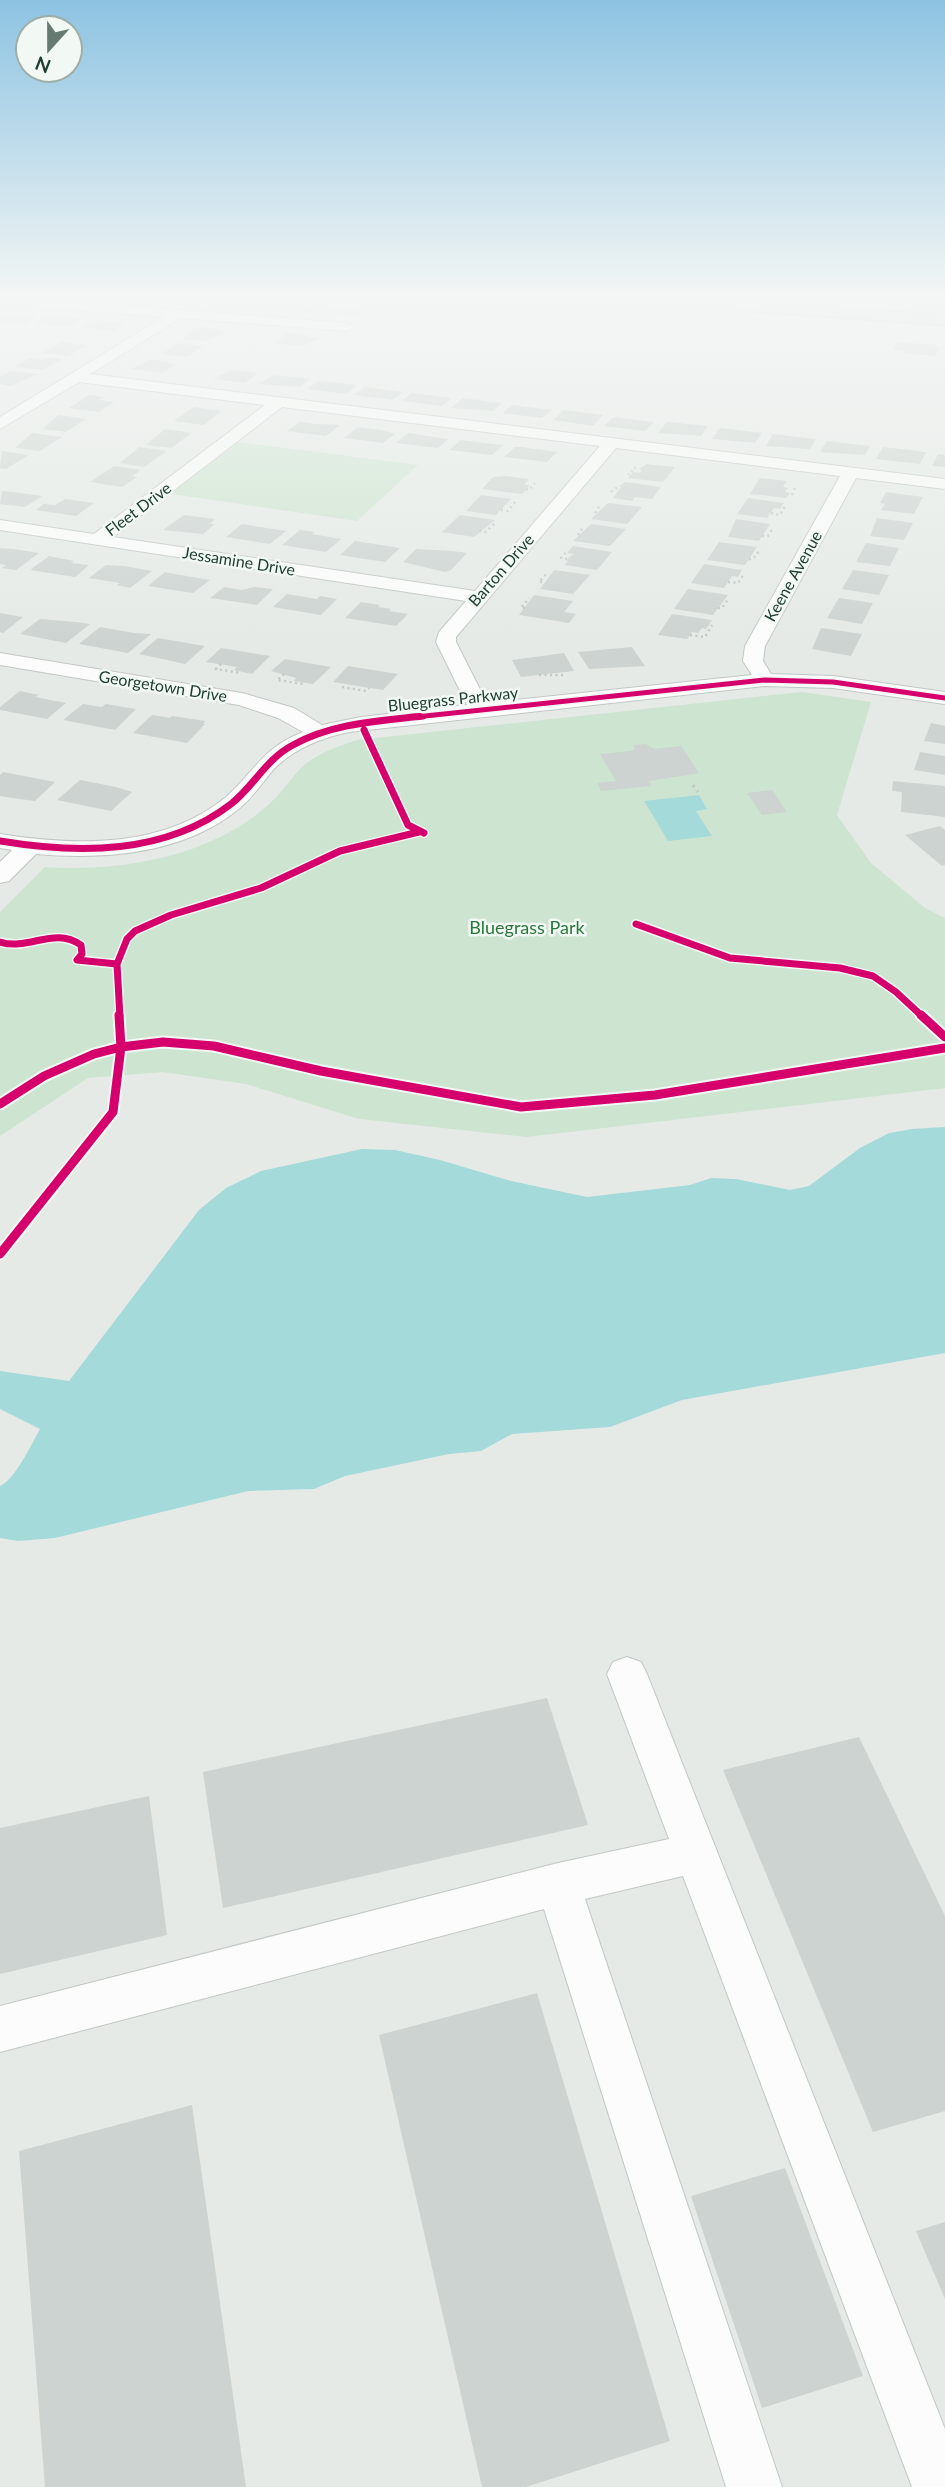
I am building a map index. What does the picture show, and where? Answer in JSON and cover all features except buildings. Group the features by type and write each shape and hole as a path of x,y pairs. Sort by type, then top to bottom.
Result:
{"street":[{"path":"0,424 19,412"},
{"name":"Fleet Drive","path":"97,539 266,412"},
{"path":"361,412 945,484"},
{"name":"Barton Drive","path":"480,710 446,642 451,628 612,443"},
{"name":"Keene Avenue","path":"765,680 753,661 755,646 850,473"},
{"name":"Jessamine Drive","path":"0,525 477,597"},
{"name":"Georgetown Drive","path":"0,659 242,699 286,713 320,733"},
{"name":"Bluegrass Parkway","path":"0,841 58,849 146,842 188,828 216,814 233,802 273,759 320,733 361,723 765,680 806,678 945,698"},
{"path":"0,876 29,847"},
{"path":"627,1674 940,2487"},
{"path":"0,2029 558,1884 697,1853"},
{"path":"558,1884 754,2487"}],"path":[{"path":"628,475 634,467 640,468"},
{"path":"526,489 529,490 536,483"},
{"path":"611,492 619,486"},
{"path":"501,510 508,511 515,502"},
{"path":"595,513 600,505"},
{"path":"771,513 780,514 785,506"},
{"path":"479,531 485,532 494,524"},
{"path":"578,535 583,527"},
{"path":"762,536 768,536 773,528"},
{"path":"567,559 561,558 568,550"},
{"path":"749,559 753,559 759,551"},
{"path":"542,582 547,573"},
{"path":"728,582 738,583 744,574"},
{"path":"525,608 521,608 529,598"},
{"path":"718,608 722,608 729,598"},
{"path":"690,635 705,637 712,625"},
{"path":"221,664 216,669 241,673"},
{"path":"284,674 277,680 304,684"},
{"path":"538,675 565,675"},
{"path":"342,687 366,691 369,688"},
{"path":"693,785 698,792"}],"green space":[{"path":"239,442 418,465 357,521 171,494"},
{"name":"Bluegrass Park","path":"802,692 871,702 837,815 871,863 925,908 945,918 945,1088 527,1137 359,1119 246,1084 163,1072 88,1078 0,1136 0,912 45,867 103,867 192,849 245,823 272,801 312,759 357,740"}],"water":[{"path":"699,795 707,809 696,811 712,836 668,841 644,801"},
{"path":"945,1127 945,1353 682,1400 610,1427 512,1434 481,1451 449,1454 345,1476 314,1489 248,1491 55,1538 18,1541 0,1538 0,1486 17,1469 40,1429 0,1409 0,1371 69,1381 199,1210 226,1188 261,1171 362,1149 395,1150 511,1181 587,1197 690,1185 711,1178 736,1179 790,1190 809,1186 860,1148 889,1133"}],"cycle path":[{"path":"0,841 59,849 90,849 120,847 180,833 207,820 232,803 272,759 292,745 326,731 361,723 765,680 833,682 945,698"},
{"path":"364,730 408,825 424,833"},
{"path":"0,1254 113,1112 121,1047 117,964 127,939 135,931 171,915 261,888 340,851 419,832"},
{"path":"636,924 730,958 840,968 873,976 896,992 945,1037"},
{"path":"0,942 20,946 53,937 67,937 81,945 82,954 77,960 117,964"},
{"path":"0,1104 44,1076 94,1054 121,1047 163,1042 214,1046 321,1071 521,1107 655,1095 945,1048"}]}
